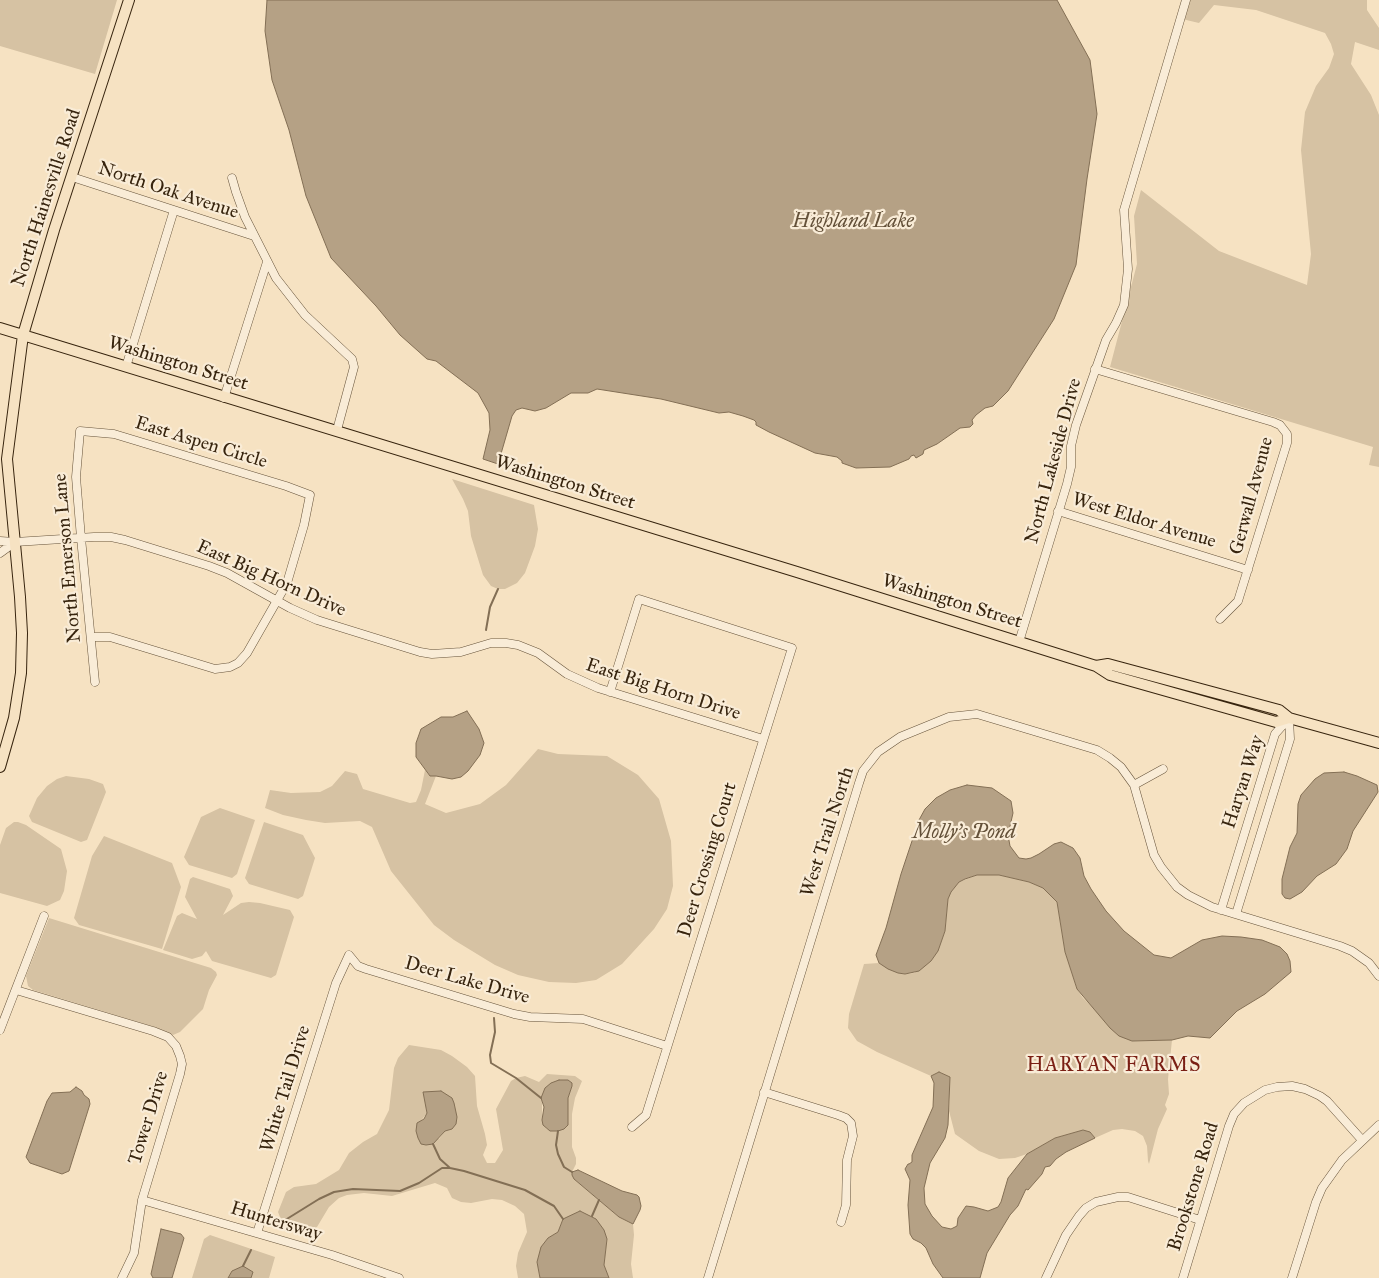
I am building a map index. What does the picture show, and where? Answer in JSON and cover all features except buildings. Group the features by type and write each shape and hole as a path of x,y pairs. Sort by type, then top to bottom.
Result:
{"main road":[{"name":"North Hainesville Road","path":"0,767 14,718 21,673 22,633 7,459 23,335 40,272 129,0"},
{"name":"Washington Street","path":"0,328 224,398 336,430 1096,666 1108,664 1118,666 1279,710 1289,718 1379,743"}],"street":[{"name":"North Lakeside Drive","path":"1019,642 1071,467 1071,446 1076,425 1106,340 1124,305 1128,268 1124,210 1186,0"},
{"name":"North Oak Avenue","path":"72,176 254,236"},
{"path":"232,178 254,236 276,278 305,315 352,359 354,367 336,430"},
{"path":"126,366 174,210"},
{"path":"224,398 267,262"},
{"name":"Gerwall Avenue","path":"1095,369 1280,425 1286,434 1288,438 1238,601 1220,619"},
{"name":"East Aspen Circle","path":"80,431 114,434 310,495 304,525 287,583 276,601"},
{"name":"North Emerson Lane","path":"80,431 76,477 95,682"},
{"name":"West Eldor Avenue","path":"1058,511 1248,570"},
{"name":"East Big Horn Drive","path":"0,541 15,542 111,537 125,540 209,566 317,620 420,652 448,654 491,644 506,643 518,646 543,656 567,674 582,682 763,740"},
{"path":"0,553 15,542"},
{"name":"Deer Crossing Court","path":"610,692 639,599 792,648 646,1115 632,1127"},
{"path":"91,637 110,637 204,667 222,669 238,662 247,653 276,601"},
{"name":"West Trail North","path":"708,1278 863,770 878,752 900,737 949,717 977,714 1097,750 1121,767 1134,785 1138,793 1154,855 1161,867 1178,887 1188,895 1199,902 1340,946 1352,951 1378,971"},
{"name":"Haryan Way","path":"1229,912 1275,734 1289,718"},
{"name":"Haryan Way","path":"1229,912 1290,739 1289,718"},
{"path":"1134,785 1163,769"},
{"path":"0,1030 44,916"},
{"name":"Deer Lake Drive","path":"349,955 358,966 366,969 514,1014 530,1017 583,1019 668,1046"},
{"name":"White Tail Drive","path":"258,1233 336,982 349,955"},
{"name":"Tower Drive","path":"16,990 145,1028 168,1038 176,1046 180,1056 182,1064 180,1074 142,1200 132,1261 122,1278"},
{"name":"Brookstone Road","path":"1183,1278 1229,1126 1234,1114 1244,1103 1265,1090 1278,1087 1292,1086 1305,1089 1320,1096 1362,1140"},
{"path":"764,1092 838,1115 846,1118 851,1123 853,1136 847,1160 846,1205 841,1222"},
{"path":"1292,1278 1322,1188 1342,1160 1379,1125"},
{"path":"1046,1278 1066,1235 1086,1208 1096,1202 1118,1197 1128,1197 1200,1220"},
{"name":"Huntersway","path":"142,1200 258,1233 399,1278"}],"shaded area":[{"path":"0,0 117,0 95,74 0,46"},
{"path":"1187,0 1367,0 1367,10 1379,28 1379,50 1355,42 1351,64 1371,95 1379,115 1379,467 1369,465 1373,447 1110,367 1137,264 1134,216 1141,190 1219,251 1307,285 1311,254 1301,150 1305,112 1316,86 1329,68 1334,54 1331,44 1325,33 1256,10 1214,5 1199,23 1182,19"},
{"path":"452,479 534,505 538,529 535,546 525,573 517,583 505,589 498,589 491,586 483,575 471,536 468,511"},
{"path":"538,749 558,754 607,756 638,775 659,799 671,841 673,886 667,909 654,929 622,964 596,980 576,983 549,982 518,975 495,965 454,940 434,925 391,871 372,827 360,821 325,823 306,820 283,815 265,808 270,790 291,793 320,792 332,786 345,771 357,774 363,789 410,803 416,802 421,790 425,770 430,776 436,776 425,804 446,813 480,804 506,785"},
{"path":"66,776 89,779 103,784 106,792 87,840 81,842 32,822 29,816 37,798 47,786 57,779"},
{"path":"220,808 255,820 237,874 232,878 189,865 184,857 201,817"},
{"path":"14,822 26,825 61,849 67,871 64,891 60,900 47,906 0,893 0,845 6,828"},
{"path":"264,822 303,835 315,858 303,896 298,899 249,884 245,878"},
{"path":"104,836 172,863 181,887 162,949 79,925 74,918 92,856"},
{"path":"977,875 999,875 1029,882 1043,888 1057,902 1065,952 1077,989 1083,998 1132,1041 1172,1040 1168,1079 1169,1094 1165,1105 1167,1109 1158,1129 1149,1164 1147,1146 1143,1136 1135,1131 1122,1129 1113,1130 1095,1138 1090,1132 1083,1130 1055,1138 1027,1154 1015,1158 999,1159 979,1151 955,1134 949,1111 950,1077 939,1072 931,1076 877,1052 857,1041 848,1028 849,1014 864,964 879,963 898,973 905,974 914,973 931,961 938,950 945,931 948,899 951,892 959,882"},
{"path":"193,877 230,889 233,896 223,915 241,903 249,902 290,910 294,917 276,975 271,978 212,961 206,951 202,956 192,959 163,950 177,916 182,913 197,919 185,897 190,879"},
{"path":"49,918 211,968 217,975 209,990 203,1009 180,1032 173,1035 155,1027 33,990 28,986 26,976"},
{"path":"409,1045 441,1050 467,1067 475,1076 477,1106 487,1145 483,1155 487,1163 495,1163 503,1150 496,1109 511,1081 525,1076 539,1082 547,1074 575,1076 582,1081 575,1098 572,1114 572,1147 576,1164 572,1172 574,1179 619,1217 633,1224 634,1235 631,1264 633,1278 609,1278 604,1265 607,1239 563,1219 558,1232 548,1238 537,1262 540,1278 518,1278 516,1266 518,1253 527,1232 524,1214 515,1206 502,1200 461,1202 452,1198 447,1188 435,1183 392,1196 364,1193 339,1198 329,1207 317,1227 309,1232 304,1233 282,1222 278,1212 286,1192 294,1187 316,1184 339,1170 349,1153 377,1134 389,1110 394,1068 398,1058","holes":["572,1086 568,1098 568,1125 547,1129 542,1120 542,1101","454,1103 452,1129 445,1131 439,1139 420,1122 427,1113 426,1106"]},
{"path":"210,1235 275,1257 269,1278 251,1278 252,1272 232,1271 228,1278 192,1278 204,1239"}],"water":[{"name":"Highland Lake","path":"267,0 1057,0 1090,60 1097,114 1076,265 1054,319 1008,391 993,406 985,408 976,415 970,427 960,428 937,444 924,450 923,454 916,458 914,455 911,456 909,459 890,467 856,468 842,463 837,457 815,453 756,425 754,420 729,412 719,413 661,399 597,389 588,393 571,393 546,408 535,411 522,408 516,410 512,416 498,464 483,459 490,430 489,413 478,393 436,361 427,359 400,335 331,258 306,196 289,130 272,80 265,31"},
{"path":"467,711 479,729 484,743 480,755 461,777 452,779 430,776 416,757 416,743 421,729 441,717 453,717"},
{"path":"1344,772 1377,785 1378,792 1353,831 1347,849 1336,864 1317,876 1302,892 1290,899 1285,898 1282,894 1282,879 1290,847 1297,833 1298,804 1301,795 1315,779 1324,773"},
{"name":"Molly's Pond","path":"967,785 992,788 1011,801 1013,813 1008,835 1010,846 1019,858 1031,858 1054,844 1061,842 1073,848 1080,858 1084,876 1106,911 1124,931 1154,955 1171,958 1202,940 1222,936 1241,937 1262,940 1280,947 1287,954 1291,972 1265,994 1237,1011 1210,1038 1188,1036 1172,1040 1132,1041 1119,1036 1110,1028 1077,989 1065,952 1057,902 1043,888 1029,882 999,875 977,875 965,879 959,882 951,892 948,899 945,931 938,951 931,961 919,971 905,974 888,969 879,963 876,955 919,820 925,809 936,798 950,790"},
{"path":"939,1072 950,1077 948,1125 945,1138 930,1163 924,1188 925,1204 932,1216 942,1227 951,1229 957,1226 958,1218 966,1206 988,1211 998,1207 1008,1178 1027,1154 1055,1138 1083,1130 1090,1132 1095,1138 1066,1152 1050,1166 1045,1167 1042,1174 1028,1190 1026,1189 1018,1206 1010,1215 987,1253 980,1278 943,1278 933,1264 926,1248 913,1239 910,1234 908,1205 910,1180 905,1169 912,1162 912,1155 933,1107 934,1083 931,1076"},
{"path":"559,1080 568,1080 572,1083 568,1098 568,1125 558,1131 550,1131 543,1125 544,1107 541,1098 545,1088"},
{"path":"76,1087 89,1099 90,1104 69,1171 62,1174 30,1163 26,1157 47,1101 52,1093 70,1092"},
{"path":"441,1091 452,1098 457,1117 456,1124 452,1129 445,1131 433,1144 421,1144 416,1131 417,1123 424,1119 427,1113 423,1092"},
{"path":"578,1170 622,1191 637,1195 641,1206 633,1224 619,1217 574,1179 572,1172"},
{"path":"580,1211 596,1219 604,1230 607,1239 604,1265 609,1278 540,1278 537,1262 541,1247 548,1238 558,1232 563,1219"},
{"path":"161,1229 181,1234 184,1238 172,1278 153,1278 151,1274"},
{"path":"243,1266 253,1272 251,1278 228,1278 232,1271"}],"waterway":[{"path":"486,630 490,607 498,589"},
{"path":"494,1018 495,1032 490,1055 491,1063 516,1078 541,1098"},
{"path":"558,1131 556,1145 558,1154 564,1167 572,1172"},
{"path":"433,1144 440,1159 450,1168"},
{"path":"282,1222 334,1192 353,1189 400,1191 419,1183 442,1168 464,1171 525,1190 554,1206 563,1219"},
{"path":"592,1216 599,1200"},
{"path":"243,1266 251,1250"}],"district":[{"name":"HARYAN FARMS","path":"1114,1066"}]}
